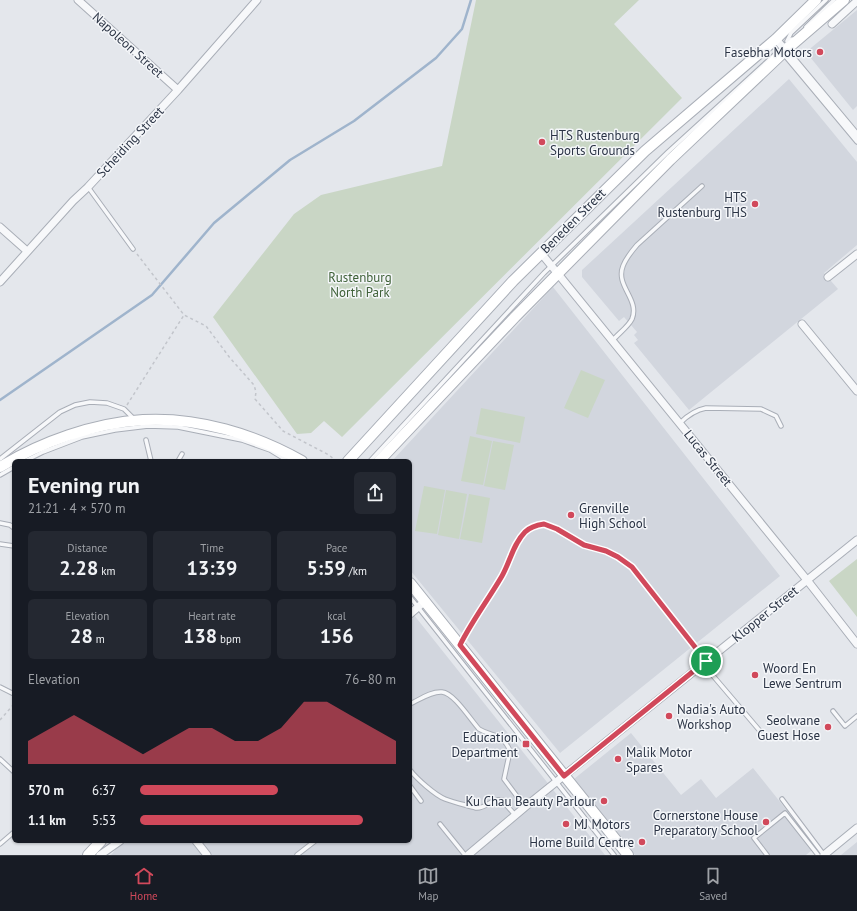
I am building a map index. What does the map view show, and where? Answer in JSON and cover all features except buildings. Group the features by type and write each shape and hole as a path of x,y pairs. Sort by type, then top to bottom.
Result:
{"main road":[{"name":"Beneden Street","path":"381,459 504,329 555,269 670,160 783,44 816,0"},
{"name":"Beneden Street","path":"350,459 513,281 645,150 783,44 844,0"},
{"path":"14,459 74,434 114,424 143,420 177,421 212,426 244,434 270,444 298,459"},
{"path":"0,467 12,460"},
{"path":"412,586 422,604 460,645 560,779 628,855"},
{"path":"88,855 99,843"}],"street":[{"name":"Napoleon Street","path":"78,0 178,90"},
{"name":"Scheiding Street","path":"0,282 73,201 88,187 178,90 257,0"},
{"path":"832,24 857,1"},
{"path":"783,44 857,136"},
{"path":"0,227 27,251"},
{"name":"Lucas Street","path":"541,253 807,580 857,644"},
{"path":"828,277 857,254"},
{"path":"802,324 857,391"},
{"name":"Klopper Street","path":"468,855 515,815 857,540"},
{"path":"412,612 422,604"},
{"path":"824,855 857,828"},
{"path":"100,855 117,843"},
{"path":"198,843 207,855"}],"lane":[{"path":"783,44 792,33 826,0"},
{"path":"783,44 796,36 834,0"},
{"path":"783,44 786,57 857,142"},
{"path":"613,340 630,323 634,313 634,306 631,298 625,290 621,276 622,267 628,256 637,245 702,186"},
{"path":"88,187 133,249"},
{"path":"372,459 555,269"},
{"path":"0,459 60,412 75,405 90,402 107,403 124,409 133,418"},
{"path":"680,423 691,413 706,408 761,409 776,416 781,426"},
{"path":"29,459 82,437 115,430 148,426 178,428 242,440 270,450 285,459"},
{"path":"146,440 151,459"},
{"path":"179,459 182,454"},
{"path":"0,475 12,468"},
{"path":"0,524 12,527"},
{"path":"460,645 472,622 502,576 521,536 536,525 544,524 557,529 584,545 606,551 632,567 705,663 760,731"},
{"path":"0,544 12,546"},
{"path":"412,598 422,604 560,779 614,855"},
{"path":"0,687 12,693"},
{"path":"412,703 431,694 440,692 447,693 479,728 484,732 498,736 510,751 504,779 525,807"},
{"path":"833,711 845,726 857,716"},
{"path":"0,759 12,770"},
{"path":"412,772 435,792 446,799 481,809 494,800 502,800 515,815"},
{"path":"412,789 421,801"},
{"path":"782,799 824,855"},
{"path":"768,855 754,838 785,813 818,855"},
{"path":"440,824 465,855"},
{"path":"0,844 12,834"},
{"path":"297,855 312,843"}],"path":[{"path":"133,249 184,315 206,326 211,331 230,358 254,385 256,392 255,399 283,431 333,459"},
{"path":"124,409 184,315"},
{"path":"0,720 12,706"}],"shaded area":[{"path":"857,10 857,106 853,110 806,52"},
{"name":"HTS Rustenburg THS","path":"789,79 857,162 857,245 824,273 838,289 689,410 634,343 638,340 634,335 637,332 624,317 619,321 582,277 582,270"},
{"name":"Grenville High School","path":"553,287 780,576 560,753 412,572 412,459 394,459"},
{"path":"412,613 605,855 111,855 121,843 412,843"},
{"path":"631,733 681,795 701,779 716,798 753,768 816,847 806,855 635,855 574,779"},
{"path":"857,842 857,855 841,855"}],"green space":[{"name":"Rustenburg North Park","path":"476,0 639,0 614,24 682,98 342,437 324,421 311,433 297,434 213,317 294,214 321,195 442,166"},
{"path":"581,370 605,380 588,418 564,408"},
{"path":"481,408 525,417 520,443 476,434"},
{"path":"470,436 492,441 483,485 461,481"},
{"path":"493,441 514,445 505,490 484,486"},
{"path":"424,486 445,490 437,534 415,531"},
{"path":"446,490 467,494 459,539 438,535"},
{"path":"469,494 490,498 482,543 460,539"},
{"path":"857,559 857,617 829,581"}],"waterway":[{"path":"0,400 152,295 214,223 290,160 354,121 436,58 462,29 471,0"}],"place":[{"name":"Fasebha Motors","path":"820,52"},
{"name":"HTS Rustenburg Sports Grounds","path":"542,142"},
{"name":"HTS Rustenburg THS","path":"755,204"},
{"name":"Grenville High School","path":"571,515"},
{"name":"Woord En Lewe Sentrum","path":"755,675"},
{"name":"Nadia's Auto Workshop","path":"669,716"},
{"name":"Seolwane Guest Hose","path":"828,727"},
{"name":"Education Department","path":"526,744"},
{"name":"Malik Motor Spares","path":"618,759"},
{"name":"Ku Chau Beauty Parlour","path":"604,801"},
{"name":"Cornerstone House Preparatory School","path":"766,822"},
{"name":"MJ Motors","path":"566,824"},
{"name":"Home Build Centre","path":"642,842"}],"route":[{"path":"544,524 557,529 584,545 606,551 632,567 706,661 564,776 460,645 472,622 502,576 521,536 536,525 544,524"}]}
